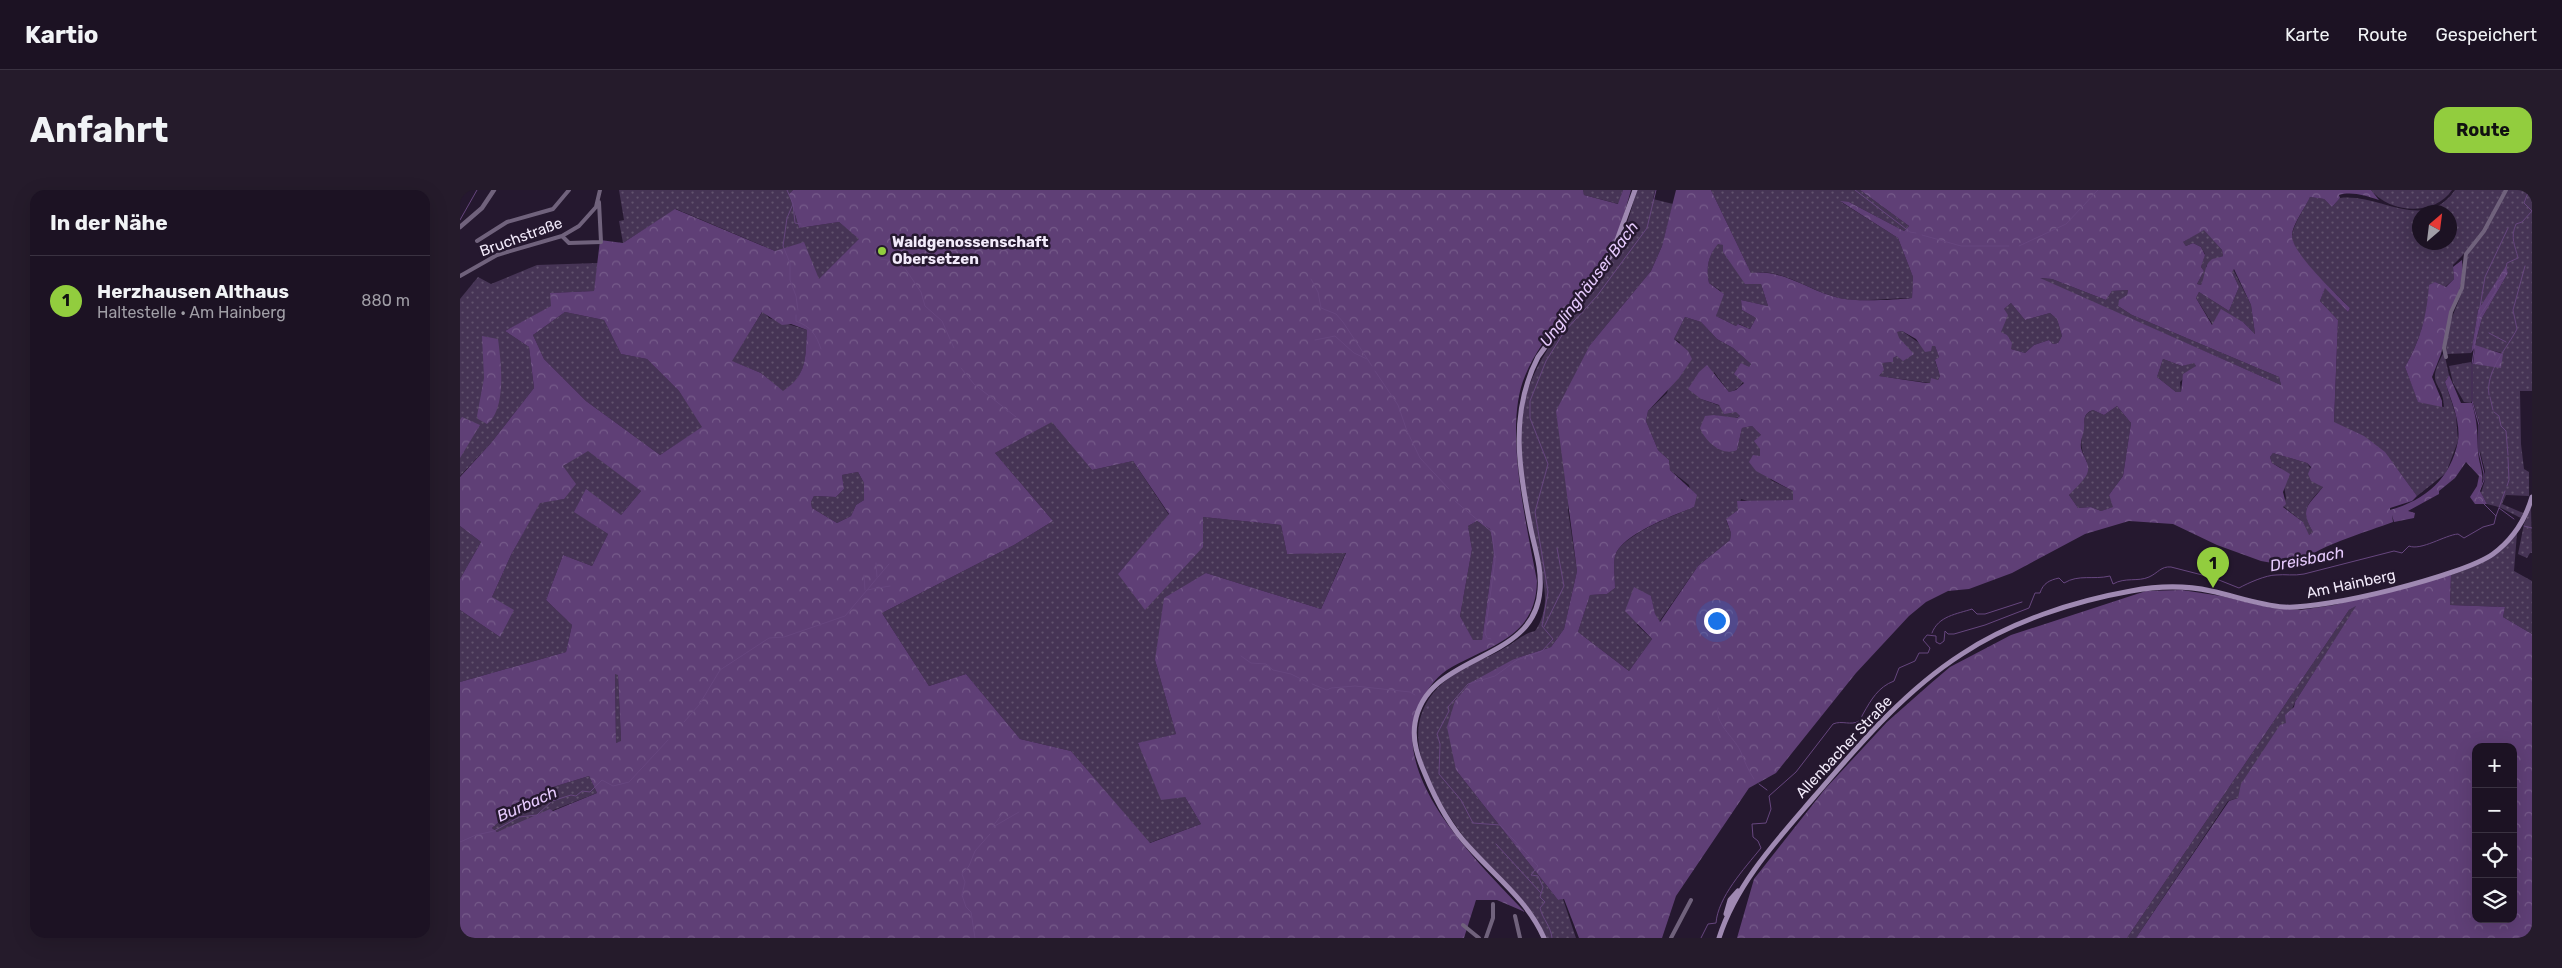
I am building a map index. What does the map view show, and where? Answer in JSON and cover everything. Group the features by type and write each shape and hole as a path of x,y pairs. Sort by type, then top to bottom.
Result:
{"main road":[{"path":"1544,938 1528,910 1468,847 1442,810 1420,763 1415,727 1421,705 1440,680 1505,645 1526,628 1534,616 1538,603 1540,577 1521,470 1518,422 1521,402 1530,371 1538,357 1612,254 1635,190"},
{"name":"Am Hainberg","path":"1981,643 2042,617 2130,591 2178,586 2208,590 2272,606 2310,607 2335,603 2454,572 2493,554 2515,533 2532,498"},
{"name":"Allenbacher Straße","path":"1719,938 1725,921 1744,886 1806,806 1884,720 1936,673 1981,643"}],"street":[{"path":"460,227 482,208 494,190"},
{"path":"477,240 507,222 553,209 569,190"},
{"path":"562,236 569,243 601,242 600,190"},
{"path":"2446,357 2444,348 2451,312 2462,288 2466,254 2484,232 2506,190"},
{"name":"Bruchstraße","path":"460,276 497,255 562,236 579,226 599,202"},
{"path":"1671,938 1691,900"},
{"path":"1486,938 1493,918 1493,904"},
{"path":"1515,916 1520,938"},
{"path":"1463,925 1479,938"}],"shaded area":[{"path":"619,190 793,190 789,194 799,228 839,222 860,239 819,280 775,251 676,209 623,243 619,221 624,220"},
{"path":"1583,190 1623,190 1619,204 1584,195"},
{"path":"1637,190 1655,190 1653,199 1673,204 1662,246 1651,271 1590,345 1568,510 1577,571 1564,629 1551,647 1514,659 1456,770 1558,900 1563,899 1576,938 1546,938 1532,912 1470,845 1438,797 1426,772 1419,748 1419,725 1427,703 1444,682 1472,664 1535,631 1541,620 1545,603 1544,588 1522,469 1520,452 1521,420 1533,377 1542,358 1611,261 1624,231"},
{"path":"1711,190 1860,190 1909,226 1904,231 1849,202 1841,202 1898,238 1913,277 1912,298 1865,300 1839,298 1785,277 1763,272 1751,273"},
{"path":"2371,190 2452,190 2435,204 2412,205 2412,209 2389,204"},
{"path":"2455,190 2505,190 2476,239 2453,265 2454,279 2445,287 2435,282 2419,336 2405,367 2418,401 2444,407 2443,398 2436,382 2435,372 2444,352 2449,375 2445,382 2456,416 2458,441 2446,473 2417,496 2390,461 2373,444 2334,423 2338,320 2320,301 2325,287 2348,312 2350,308 2307,264 2299,254 2292,236 2297,221 2310,197 2324,199 2332,207 2340,198 2355,198 2412,210 2412,250 2457,250 2457,205 2439,205"},
{"path":"2508,190 2532,190 2532,391 2520,391 2521,444 2524,469 2529,472 2529,496 2506,495 2502,504 2523,513 2521,518 2499,507 2487,504 2481,493 2485,480 2485,471 2480,451 2480,425 2473,402 2473,364 2501,367 2502,353 2475,346 2482,318 2508,273 2506,267 2478,310 2471,353 2447,354 2446,345 2449,327 2462,293 2467,257"},
{"path":"2204,229 2222,250 2223,256 2206,266 2206,276 2201,285 2197,284 2204,271 2201,267 2205,254 2201,247 2193,243 2186,246 2183,242"},
{"path":"1718,243 1723,245 1761,284 1768,306 1741,300 1742,310 1756,318 1750,329 1739,324 1736,326 1716,316 1721,291 1709,283 1708,272 1710,257"},
{"path":"598,263 594,291 550,293 552,306 505,331 529,347 534,388 491,443 460,476 460,299 478,277 491,284 537,265"},
{"path":"2233,269 2251,305 2255,334 2243,322 2221,310 2213,325 2196,298 2199,292 2229,311 2239,287 2232,272"},
{"path":"2038,278 2052,279 2106,300 2112,291 2128,290 2127,295 2120,300 2118,306 2132,315 2279,377 2281,385"},
{"path":"2011,303 2025,320 2050,313 2057,319 2062,336 2058,343 2053,344 2049,340 2034,345 2025,353 2011,349 2001,332 2004,309"},
{"path":"763,311 769,318 807,330 804,365 797,379 783,392 761,373 731,361"},
{"path":"565,312 604,320 621,354 647,359 679,391 703,427 660,455 586,401 544,359 533,335"},
{"path":"1685,317 1701,322 1717,339 1733,348 1751,364 1741,385 1729,392 1714,372 1701,399 1737,412 1740,416 1724,418 1714,415 1737,450 1742,428 1752,426 1761,435 1760,457 1771,480 1793,491 1793,500 1751,502 1741,499 1738,510 1726,520 1731,533 1730,540 1698,566 1659,622 1655,615 1651,596 1637,625 1652,639 1629,671 1578,632 1590,595 1607,594 1615,588 1614,560 1619,548 1638,533 1662,520 1694,507 1689,485 1670,470 1669,460 1658,450 1646,421 1648,411 1667,393 1680,342 1674,339"},
{"path":"1902,331 1922,345 1935,346 1939,357 1935,361 1940,376 1938,380 1930,383 1878,376 1881,374 1881,363 1893,362 1893,358 1897,356 1897,332"},
{"path":"2163,359 2182,366 2194,362 2196,366 2180,382 2181,392 2176,392 2157,377"},
{"path":"2471,362 2471,403 2464,402 2453,383 2449,366"},
{"path":"2117,406 2131,423 2123,476 2109,495 2114,507 2101,511 2091,507 2078,508 2069,495 2087,462 2081,443 2085,416 2093,410 2104,415"},
{"path":"1053,421 1092,470 1133,461 1169,515 1118,574 1203,517 1281,525 1287,554 1346,552 1321,609 1206,573 1155,660 1176,734 1138,744 1185,797 1201,824 1149,843 1071,751 1020,739 966,674 929,686 882,613 1014,545 1053,521 995,453"},
{"path":"588,450 641,491 621,515 575,512 608,534 592,566 563,555 546,600 572,625 566,652 460,682 460,610 500,637 492,597 511,555 540,502 564,499 563,466"},
{"path":"2273,453 2307,463 2323,487 2307,508 2307,518 2313,532 2308,536 2303,522 2283,506 2286,498 2281,468 2272,463 2270,457"},
{"path":"858,472 864,483 864,500 856,505 851,516 837,523 812,508 811,502 814,496 836,497 844,489 842,475"},
{"path":"2531,508 2532,553 2527,558 2518,554 2524,524"},
{"path":"1477,521 1490,529 1494,551 1482,640 1473,641 1460,616 1472,549 1468,526"},
{"path":"460,526 481,542 460,579"},
{"path":"2517,533 2514,571 2532,581 2532,634 2503,617 2505,607 2450,605 2451,575 2480,563"},
{"path":"2357,605 2295,702 2286,723 2238,798 2228,801 2136,938 2127,938 2349,610"},
{"path":"615,674 618,674 621,742 616,743"},
{"path":"589,776 597,793 497,832 492,828 500,821 498,814 553,787"}],"green space":[{"path":"793,190 1583,190 1584,195 1618,204 1623,190 1631,190 1619,230 1608,254 1599,270 1533,359 1525,376 1519,397 1516,422 1516,449 1523,505 1537,581 1534,601 1528,616 1519,628 1507,638 1462,661 1435,680 1421,702 1413,730 1415,759 1426,788 1442,816 1463,844 1525,912 1497,900 1476,900 1464,938 460,938 460,682 566,652 572,625 546,600 563,555 592,566 608,534 574,512 586,489 621,515 641,491 588,451 563,466 576,484 564,499 540,503 511,555 492,597 514,610 500,637 460,610 460,579 481,542 460,526 460,477 491,443 534,388 529,347 505,331 551,306 550,293 594,291 600,240 623,243 675,209 775,251 804,242 819,279 859,239 839,222 799,228 789,194","holes":["565,312 604,320 621,354 647,359 679,391 702,427 660,455 586,401 544,359 533,335","762,312 782,325 791,324 807,330 804,365 797,378 783,391 761,373 732,361","1052,422 1092,470 1133,461 1169,514 1118,574 1145,610 1203,547 1203,517 1281,525 1287,554 1346,553 1321,609 1206,573 1164,598 1155,660 1176,734 1138,743 1161,800 1185,797 1201,824 1150,843 1071,751 1020,739 966,674 929,686 882,613 1014,545 1053,521 995,453","858,472 864,483 864,500 856,505 851,516 837,523 812,508 811,502 814,496 836,497 844,489 842,475","1477,521 1490,529 1494,551 1482,640 1473,640 1460,616 1472,549 1468,526","615,674 618,675 621,741 616,743","589,776 597,793 553,811 550,809 497,832 492,828 500,821 499,814 553,787"]},
{"path":"1676,190 1711,190 1751,273 1774,274 1785,277 1839,298 1855,300 1905,299 1912,298 1913,277 1898,238 1840,201 1849,202 1904,231 1909,226 1860,190 2371,190 2379,200 2359,194 2344,194 2339,195 2340,198 2332,207 2324,199 2310,197 2296,222 2292,236 2299,253 2307,263 2350,308 2348,312 2325,288 2320,301 2338,320 2334,422 2364,436 2385,452 2417,496 2412,501 2390,508 2390,510 2403,506 2425,494 2435,486 2455,454 2459,434 2455,411 2445,382 2449,375 2461,403 2472,403 2482,475 2480,491 2487,504 2475,504 2470,497 2477,486 2479,476 2466,462 2455,478 2439,491 2439,494 2408,511 2415,513 2414,518 2394,522 2392,515 2393,522 2313,553 2296,567 2261,561 2217,545 2173,524 2129,521 2085,534 2012,573 1969,589 1948,591 1926,602 1909,616 1856,673 1776,773 1749,788 1676,896 1662,938 1579,938 1564,899 1558,900 1456,770 1447,727 1455,701 1470,683 1514,659 1551,647 1564,629 1577,571 1556,411 1590,345 1651,271 1662,246","holes":["2204,230 2222,250 2223,256 2212,259 2209,262 2201,285 2197,284 2204,271 2201,267 2205,255 2201,247 2193,243 2186,246 2183,242","1718,244 1723,245 1723,252 1745,284 1761,284 1768,306 1741,300 1742,310 1756,318 1750,329 1738,324 1736,326 1716,316 1724,294 1709,283 1708,267 1712,253","2234,269 2251,305 2255,334 2243,322 2221,309 2212,325 2196,298 2199,292 2229,311 2239,287 2232,272","2040,278 2052,279 2106,300 2112,291 2128,290 2127,295 2119,300 2118,306 2132,315 2279,377 2281,385","2011,303 2025,320 2050,313 2057,319 2062,336 2058,343 2053,344 2049,340 2034,345 2025,353 2011,349 2012,343 2007,335 2001,332 2008,315 2004,309","1685,317 1701,322 1717,339 1733,348 1751,364 1749,367 1741,363 1734,374 1744,383 1736,390 1729,392 1707,365 1699,372 1688,389 1701,399 1719,405 1724,414 1736,412 1740,416 1737,418 1714,415 1705,416 1700,428 1710,443 1720,450 1731,452 1737,450 1742,428 1752,426 1761,435 1754,441 1760,449 1760,456 1753,455 1749,462 1756,471 1793,491 1793,500 1737,501 1738,510 1726,519 1731,533 1730,540 1698,566 1660,622 1655,614 1651,596 1634,587 1625,611 1652,639 1629,671 1578,632 1590,595 1607,594 1615,588 1614,560 1619,548 1627,540 1650,526 1694,507 1697,495 1670,470 1669,460 1658,450 1646,421 1648,411 1679,378 1692,359 1688,351 1674,339","1902,331 1916,339 1925,352 1931,351 1932,346 1935,346 1939,357 1935,360 1940,376 1938,380 1931,378 1930,383 1926,383 1879,376 1884,370 1882,363 1893,362 1893,358 1897,356 1903,361 1914,354 1899,338 1897,332","2163,359 2182,366 2194,363 2196,366 2183,374 2181,392 2176,392 2157,377","2117,406 2131,423 2123,476 2109,495 2113,507 2101,511 2091,507 2078,508 2069,495 2087,474 2088,467 2081,443 2085,418 2087,413 2093,410 2104,415","2273,453 2307,463 2311,467 2308,474 2311,481 2323,487 2307,508 2307,518 2313,532 2309,535 2303,522 2283,507 2286,504 2283,492 2290,474 2272,463 2270,457"]},
{"path":"2462,260 2463,276 2451,311 2441,354 2432,377 2442,401 2442,407 2418,402 2405,367 2415,348 2422,328 2427,307 2429,285 2435,282 2446,287 2454,279 2453,267"},
{"path":"2506,266 2508,273 2482,318 2475,345 2503,354 2501,368 2473,364 2475,347 2471,353 2478,310"},
{"path":"482,336 498,339 501,372 498,407 487,424 478,419 477,416 484,378"},
{"path":"462,417 480,425 460,458 460,420"},
{"path":"2451,575 2450,605 2505,607 2503,617 2532,634 2532,938 2136,938 2229,801 2238,798 2241,784 2280,725 2286,723 2285,715 2294,707 2295,702 2356,606 2349,610 2127,938 1737,938 1754,879 1825,789 1887,722 1950,667 2011,635 2146,591 2182,590 2221,596 2272,608 2300,610 2334,605"}],"waterway":[{"path":"460,220 477,190"},
{"path":"787,190 793,204 795,223 801,224"},
{"name":"Unglinghäuser Bach","path":"1552,938 1540,908 1545,902 1540,897 1543,887 1538,876 1531,875 1538,866 1500,825 1473,823 1461,800 1439,774 1440,744 1437,734 1449,711 1448,707 1468,684 1495,676 1517,660 1542,651 1553,639 1542,626 1548,592 1535,512 1548,464 1530,418 1530,401 1546,361 1564,332 1597,296 1647,228 1656,190"},
{"path":"1855,190 1910,232 1916,233"},
{"path":"2019,246 2066,224 2098,190"},
{"name":"Dreisbach","path":"1701,938 1708,924 1716,923 1721,903 1740,874 1761,848 1758,841 1753,837 1752,824 1766,823 1771,809 1769,796 1796,772 1833,724 1859,721 1876,694 1894,681 1899,668 1915,661 1919,653 1928,653 1930,648 1923,640 1927,635 1936,636 1936,642 1940,644 1944,641 1945,631 1948,634 1954,634 1985,625 2029,608 2035,593 2040,593 2047,582 2059,578 2064,583 2081,578 2110,576 2113,584 2145,578 2162,569 2171,567 2214,578 2239,588 2267,576 2304,574 2394,551 2402,553 2409,546 2426,545 2458,534 2464,538 2483,527 2494,524 2496,516 2477,497 2484,480 2484,474 2479,452 2479,425 2472,401 2472,364 2479,317 2496,291 2497,282 2504,278 2507,263 2518,258 2513,233 2516,224 2522,222 2532,211 2524,203 2529,190"},
{"path":"793,204 787,218 783,246 790,263 790,280 796,296 798,310"},
{"path":"2479,313 2485,277 2508,228"},
{"path":"1922,235 1961,246 2009,246"},
{"path":"880,259 896,261 902,264 921,292 925,306 942,321 954,348"},
{"path":"2489,395 2490,377 2517,329 2513,310 2525,266"},
{"path":"1311,279 1318,292 1321,308 1336,314 1372,366"},
{"path":"796,315 796,321 806,326 812,332 821,349"},
{"path":"2489,333 2506,342"},
{"path":"1315,340 1335,336 1354,353 1367,359"},
{"path":"961,368 974,384 1016,417"},
{"path":"1375,371 1398,405 1407,431 1420,458 1449,489"},
{"path":"2490,397 2493,410"},
{"path":"2494,412 2499,416 2501,426 2506,431 2508,455"},
{"path":"2507,486 2509,480 2508,458"},
{"path":"2499,508 2505,491"},
{"path":"1455,501 1492,532 1495,560 1485,633 1487,638 1491,639"},
{"path":"2496,516 2499,508 2514,519"},
{"path":"2524,526 2532,528"},
{"path":"1544,627 1564,586 1557,548"},
{"path":"876,563 877,577"},
{"path":"684,722 699,705 720,670 769,638 784,637 845,616 889,564"},
{"path":"864,575 865,590"},
{"path":"867,590 890,586"},
{"path":"1932,633 1943,619 1954,614 1972,609 1977,614 1985,614 2022,602"},
{"path":"1241,656 1251,663 1266,664 1273,670 1291,674 1307,682"},
{"path":"1312,684 1327,690 1355,686 1410,692 1415,695"},
{"path":"1718,708 1719,719 1740,750 1754,779"},
{"name":"Burbach","path":"460,842 476,835 494,831 519,817 537,815 552,801 571,795 576,796 582,791 590,792 602,780 613,786 629,782 668,740"},
{"path":"1759,784 1767,790"},
{"path":"993,827 1019,812"},
{"path":"993,826 1003,813"},
{"path":"975,938 971,912 966,907 962,895 965,882 962,874 969,866 975,851 990,834"},
{"path":"1496,844 1541,893"}],"place":[{"name":"Waldgenossenschaft Obersetzen","path":"882,251"},
{"name":"Herzhausen Althaus","path":"2213,588"}]}
